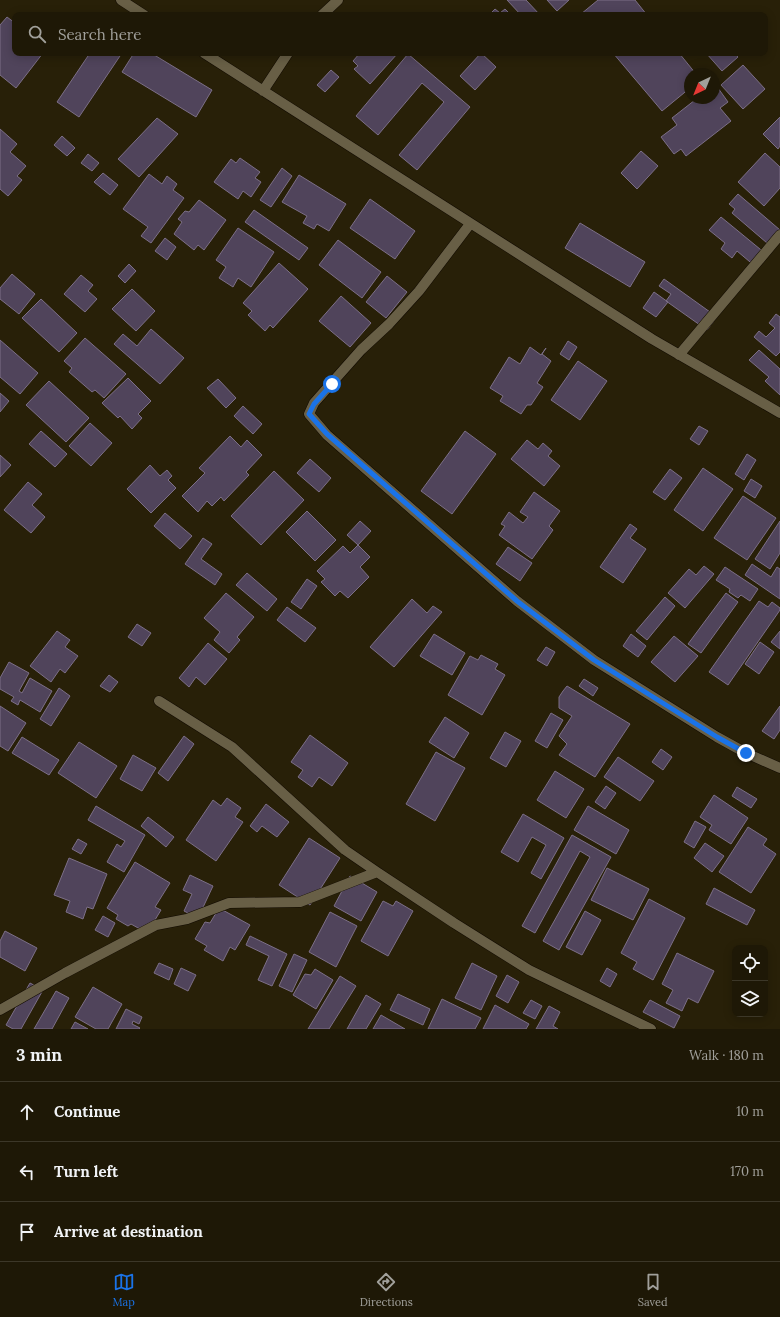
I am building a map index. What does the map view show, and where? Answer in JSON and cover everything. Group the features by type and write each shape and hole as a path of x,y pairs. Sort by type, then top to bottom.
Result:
{"street":[{"path":"121,0 139,12"},
{"path":"325,12 338,0"},
{"path":"209,56 645,335 780,413"},
{"path":"263,91 286,56"},
{"path":"470,224 419,290 389,324 361,350 314,404 309,414 327,434 517,601 594,660 717,737 746,753 780,768"},
{"path":"679,355 780,235"},
{"path":"159,701 232,747 345,850 377,872 528,970 651,1029"},
{"path":"0,1010 65,973 156,926 187,919 229,903 300,902 377,872"}],"building":[{"path":"507,0 526,0 537,12 518,12"},
{"path":"547,0 569,0 557,11"},
{"path":"598,0 635,0 645,12 583,12"},
{"path":"495,9 499,12 492,12"},
{"path":"505,9 508,12 501,12"},
{"path":"7,17 12,21 12,56 41,56 16,88 0,75 0,25"},
{"path":"88,56 120,56 79,117 57,102"},
{"path":"132,56 156,56 212,90 196,117 122,72"},
{"path":"357,56 395,56 370,84 354,69 358,66 353,61"},
{"path":"406,56 410,56 470,107 417,170 399,155 444,102 422,83 378,135 356,116"},
{"path":"478,56 484,56 496,67 475,90 460,76"},
{"path":"616,56 681,56 691,68 684,68 684,93 662,111"},
{"path":"709,56 737,56 738,57 722,71"},
{"path":"743,65 765,89 743,109 721,85"},
{"path":"331,70 339,77 325,92 317,85"},
{"path":"720,91 728,102 720,108 731,121 686,156 681,149 674,154 661,137 677,125 672,118 690,104 720,104"},
{"path":"780,117 780,146 778,149 763,134"},
{"path":"157,118 178,134 139,177 118,159"},
{"path":"0,129 17,144 10,152 26,166 17,176 22,180 8,196 0,189"},
{"path":"62,136 75,148 67,156 54,145"},
{"path":"641,151 658,166 637,189 621,173"},
{"path":"765,153 780,167 780,188 764,206 738,182"},
{"path":"88,154 99,163 92,171 81,163"},
{"path":"240,158 260,172 255,178 261,182 251,197 243,191 238,199 214,182 231,159 236,163"},
{"path":"282,168 292,176 271,207 260,200"},
{"path":"103,173 118,185 110,195 94,182"},
{"path":"149,174 162,184 167,176 177,184 173,190 184,198 151,243 141,236 148,227 123,209"},
{"path":"299,175 346,204 329,231 317,224 314,229 303,223 307,216 282,202"},
{"path":"738,194 780,230 774,249 732,213 735,209 729,204"},
{"path":"370,199 415,231 395,259 350,228"},
{"path":"199,200 226,220 204,250 198,245 194,250 174,234 182,222 178,219 185,211 189,212"},
{"path":"254,210 308,248 299,260 245,222"},
{"path":"721,217 766,254 756,267 737,251 732,258 721,249 725,243 709,230"},
{"path":"580,223 645,262 630,287 565,248"},
{"path":"238,228 274,252 251,287 238,278 233,287 219,278 226,267 216,260"},
{"path":"165,238 176,247 167,260 155,251"},
{"path":"338,240 381,272 362,298 319,265"},
{"path":"279,263 308,289 273,328 270,325 265,331 248,315 252,311 243,303"},
{"path":"129,264 136,271 125,283 118,276"},
{"path":"12,274 35,294 19,314 0,299 0,288"},
{"path":"81,275 93,285 88,291 97,299 85,312 64,294"},
{"path":"387,276 407,292 386,318 366,302"},
{"path":"664,279 717,317 707,330 666,301 671,294 659,286"},
{"path":"132,289 155,311 136,331 112,309"},
{"path":"654,292 668,302 656,317 643,308"},
{"path":"341,296 371,323 350,347 319,321"},
{"path":"41,299 77,333 59,352 22,318"},
{"path":"776,314 780,317 780,352 776,356 754,337 759,331 766,337 775,328 769,323"},
{"path":"151,329 184,358 160,384 114,344 123,334 137,346"},
{"path":"85,338 126,374 104,398 95,390 92,392 69,372 72,368 64,361"},
{"path":"0,340 38,373 20,394 0,377"},
{"path":"568,341 577,347 569,360 560,354"},
{"path":"530,347 541,355 546,348 542,354 551,361 537,383 543,387 531,405 527,405 521,414 500,401 503,396 490,388 509,357 520,364"},
{"path":"759,350 780,369 780,395 765,381 769,377 749,360"},
{"path":"578,361 607,381 580,420 551,400"},
{"path":"128,378 151,401 138,414 142,418 132,429 120,416 118,418 102,403"},
{"path":"218,379 236,398 226,408 207,388"},
{"path":"49,381 89,418 66,442 26,405"},
{"path":"0,393 9,401 0,412"},
{"path":"243,406 262,424 253,434 234,416"},
{"path":"90,423 112,443 91,466 69,446"},
{"path":"699,426 708,431 699,445 690,439"},
{"path":"41,431 67,454 55,467 29,444"},
{"path":"465,431 496,454 452,514 421,491"},
{"path":"230,436 241,447 247,440 262,455 246,472 249,475 224,501 221,497 212,506 207,501 198,512 182,496 205,473 199,468"},
{"path":"527,440 538,449 543,443 552,451 548,456 560,466 544,486 511,459"},
{"path":"747,454 756,460 744,480 735,474"},
{"path":"0,455 11,465 0,477"},
{"path":"310,459 331,478 319,492 297,473"},
{"path":"150,465 160,476 167,470 172,476 168,480 176,488 151,513 127,489"},
{"path":"703,468 733,489 703,531 674,510"},
{"path":"670,469 682,478 665,500 653,492"},
{"path":"274,471 304,500 261,545 231,516"},
{"path":"751,479 762,486 755,498 744,491"},
{"path":"28,482 42,494 32,505 45,517 31,533 4,510"},
{"path":"534,492 560,511 549,526 553,530 532,559 499,535 505,526 501,524 509,512 523,523 528,517 520,512"},
{"path":"743,496 776,518 747,560 714,538"},
{"path":"307,511 336,540 315,561 286,532"},
{"path":"165,513 192,536 180,549 154,526"},
{"path":"360,521 371,531 358,545 347,535"},
{"path":"780,521 780,553 770,569 755,559"},
{"path":"630,524 637,529 630,538 646,549 623,583 600,567"},
{"path":"203,538 212,544 201,559 222,574 215,585 185,564"},
{"path":"358,545 370,557 360,567 369,577 348,598 340,591 335,596 321,582 325,579 317,571 343,546 350,553"},
{"path":"508,547 532,563 520,581 496,564"},
{"path":"752,564 771,577 777,567 780,569 780,599 745,575"},
{"path":"704,566 714,574 685,608 668,593 689,569 696,575"},
{"path":"725,567 758,589 750,601 741,595 738,598 729,592 730,589 716,580"},
{"path":"247,573 277,599 267,611 236,585"},
{"path":"307,579 317,586 301,609 291,602"},
{"path":"226,593 254,617 237,637 240,640 229,653 214,640 220,632 204,618"},
{"path":"726,593 738,602 701,653 688,644"},
{"path":"665,597 675,606 647,640 636,631"},
{"path":"412,599 427,613 433,606 442,612 394,667 370,647"},
{"path":"759,601 768,607 772,602 780,608 780,610 728,685 709,672"},
{"path":"287,607 316,628 305,642 277,620"},
{"path":"137,624 151,633 142,646 128,637"},
{"path":"57,631 70,640 65,647 78,656 65,673 60,669 51,682 30,666"},
{"path":"780,631 780,649 771,642"},
{"path":"434,634 465,653 452,675 420,656"},
{"path":"631,634 646,646 638,657 623,646"},
{"path":"674,636 698,656 675,682 651,662"},
{"path":"760,642 774,652 759,674 745,664"},
{"path":"208,643 227,659 205,685 196,677 189,687 179,678"},
{"path":"546,647 555,652 547,666 537,660"},
{"path":"481,655 498,664 495,669 505,675 482,715 448,695 470,656 478,660"},
{"path":"9,662 29,673 19,691 22,693 30,678 52,691 40,712 20,700 18,705 11,701 14,697 0,689 0,678"},
{"path":"109,675 118,682 110,692 100,686"},
{"path":"584,679 598,688 593,696 579,686"},
{"path":"567,686 630,724 595,777 559,755 567,744 559,736 572,716 559,708 559,697"},
{"path":"59,688 70,696 51,726 40,719"},
{"path":"0,706 26,723 8,751 0,746"},
{"path":"780,706 780,730 774,739 762,731"},
{"path":"551,713 563,720 547,748 535,741"},
{"path":"445,717 469,733 454,758 429,742"},
{"path":"505,732 521,741 506,767 490,758"},
{"path":"310,735 348,763 332,786 319,777 312,787 298,777 303,770 291,762"},
{"path":"184,736 194,744 168,781 158,773"},
{"path":"22,737 59,760 49,775 12,753"},
{"path":"79,742 117,766 96,798 58,773"},
{"path":"661,749 672,757 663,770 652,762"},
{"path":"436,752 465,768 435,821 406,804"},
{"path":"133,755 156,768 142,791 120,779"},
{"path":"618,757 654,781 640,801 604,777"},
{"path":"555,771 584,789 566,818 537,800"},
{"path":"606,786 616,793 605,809 595,802"},
{"path":"737,787 757,799 751,808 732,796"},
{"path":"714,795 748,818 731,844 709,830 712,825 700,817"},
{"path":"227,798 241,808 235,817 243,822 216,861 186,840 213,800 221,806"},
{"path":"266,804 289,822 277,837 262,826 257,832 250,826"},
{"path":"96,806 145,835 124,872 107,862 117,844 121,847 125,841 88,820"},
{"path":"588,806 629,830 616,854 574,830"},
{"path":"523,814 564,838 541,879 531,873 546,845 532,837 518,862 501,852"},
{"path":"148,817 174,837 166,847 141,826"},
{"path":"695,821 706,827 694,848 684,842"},
{"path":"748,827 767,839 763,845 776,854 751,893 719,872"},
{"path":"572,835 611,857 559,950 543,941 590,857 580,851 535,933 522,926"},
{"path":"309,838 340,858 310,905 279,885"},
{"path":"78,839 87,844 81,854 72,849"},
{"path":"705,843 724,856 712,872 694,858"},
{"path":"69,858 107,874 93,909 87,907 83,919 66,912 70,901 54,895"},
{"path":"135,862 170,883 155,907 161,910 147,933 131,924 128,926 116,919 118,915 107,908"},
{"path":"607,868 649,889 633,920 591,900"},
{"path":"190,875 213,886 198,918 184,911 192,894 183,890"},
{"path":"350,876 377,892 361,921 334,906"},
{"path":"714,888 755,910 747,925 706,904"},
{"path":"649,899 685,918 653,980 633,969 637,962 621,953"},
{"path":"383,901 393,906 396,901 413,911 388,956 361,941"},
{"path":"219,908 250,925 235,950 230,947 223,961 204,950 207,946 195,939 205,922 210,923"},
{"path":"585,911 601,920 582,955 566,947"},
{"path":"330,912 357,926 336,967 309,952"},
{"path":"103,916 115,923 108,937 95,930"},
{"path":"5,931 37,948 25,971 0,957 0,941"},
{"path":"250,936 287,954 272,986 258,980 269,956 246,945"},
{"path":"677,953 714,971 698,1003 688,998 682,1011 666,1003 673,990 662,984"},
{"path":"294,954 307,960 292,992 279,986"},
{"path":"159,963 173,969 169,980 154,973"},
{"path":"472,963 497,976 481,1010 455,998"},
{"path":"181,968 196,975 188,991 174,984"},
{"path":"607,968 617,974 610,987 600,981"},
{"path":"315,969 333,980 316,1009 293,995 305,974 311,975"},
{"path":"507,975 519,982 508,1003 496,996"},
{"path":"340,976 356,986 329,1029 308,1029"},
{"path":"30,983 43,990 21,1029 13,1029 6,1025"},
{"path":"93,987 122,1004 108,1029 96,1029 75,1017"},
{"path":"56,991 69,998 52,1029 34,1029"},
{"path":"398,994 430,1009 423,1025 390,1010"},
{"path":"366,995 381,1004 366,1029 347,1029"},
{"path":"442,999 481,1018 475,1029 428,1029"},
{"path":"531,1000 542,1006 535,1019 523,1013"},
{"path":"650,1000 680,1016 674,1028 643,1012"},
{"path":"495,1005 529,1024 526,1029 483,1029"},
{"path":"549,1006 560,1012 553,1026 558,1029 536,1029"},
{"path":"126,1009 142,1017 139,1024 133,1021 132,1024 140,1028 139,1029 116,1029"},
{"path":"381,1015 405,1029 373,1029"},
{"path":"75,1022 88,1029 71,1029"}],"route":[{"path":"332,384 314,404 309,414 327,434 376,478 517,601 594,660 717,737 746,753"}]}
